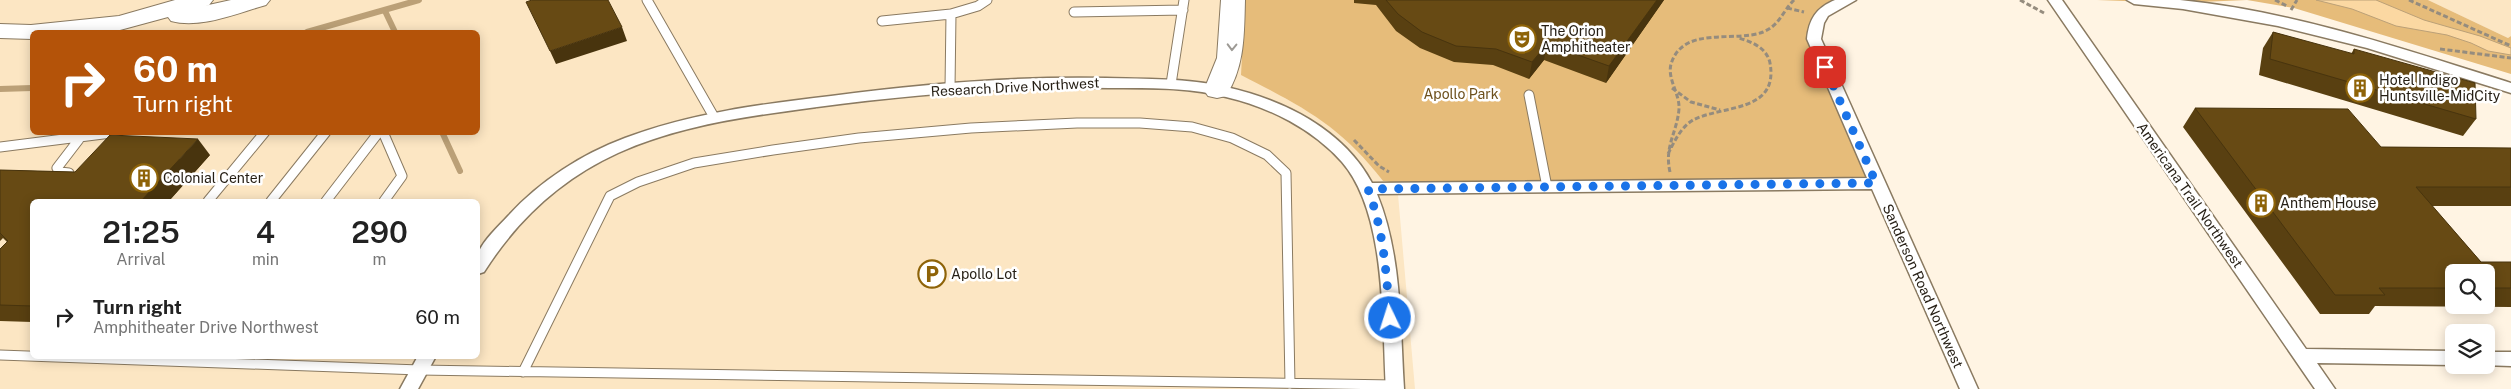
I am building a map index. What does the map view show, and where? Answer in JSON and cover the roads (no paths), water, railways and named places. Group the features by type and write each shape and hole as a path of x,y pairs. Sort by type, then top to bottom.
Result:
{"highway":[{"path":"120,22 201,0"},
{"path":"48,30 210,13 258,0"},
{"path":"1217,90 1226,76 1232,58 1233,0"},
{"path":"0,31 30,32"}],"street":[{"name":"Sanderson Road Northwest","path":"1849,0 1827,8 1815,22 1814,39 1876,183 1969,389"},
{"path":"2134,0 2214,8 2324,30 2511,88"},
{"name":"Americana Trail Northwest","path":"2053,8 2326,389"},
{"name":"Research Drive Northwest","path":"480,265 496,238 511,222 563,178 609,151 670,128 714,117 857,97 950,88 1084,82 1171,84 1217,90 1262,103 1319,133 1351,162 1368,189 1379,217 1383,241 1395,387"},
{"path":"1368,189 1876,183"},
{"path":"2301,356 2445,358"},
{"path":"2495,358 2511,359"},
{"path":"409,389 423,363"}],"lane":[{"path":"647,0 714,117"},
{"path":"882,21 951,14 978,6 987,0"},
{"path":"1171,84 1184,0"},
{"path":"1074,12 1183,10"},
{"path":"950,88 951,14"},
{"path":"1529,95 1547,186"},
{"path":"522,372 610,196 638,182 694,163 859,138 971,128 1140,123 1192,127 1232,138 1267,155 1286,173 1290,384"},
{"path":"0,147 80,138 101,140 112,135"},
{"path":"210,199 263,135"},
{"path":"273,199 324,135"},
{"path":"328,199 377,135"},
{"path":"384,135 402,176 385,199"},
{"path":"76,172 60,172 57,168 80,138"},
{"path":"0,355 30,356"},
{"path":"164,359 205,360 267,366 423,363 522,372 1395,387"},
{"path":"267,366 272,359"}],"waterway":[{"path":"314,30 419,0"},
{"path":"385,11 394,30"},
{"path":"0,89 30,88"},
{"path":"443,135 460,171"}],"place":[{"name":"The Orion Amphitheater","path":"1522,39"},
{"name":"Hotel Indigo Huntsville-MidCity","path":"2360,88"},
{"name":"Colonial Center","path":"144,178"},
{"name":"Anthem House","path":"2261,203"},
{"name":"Apollo Lot","path":"932,274"}],"park label":[{"name":"Apollo Park","path":"1461,94"}]}
